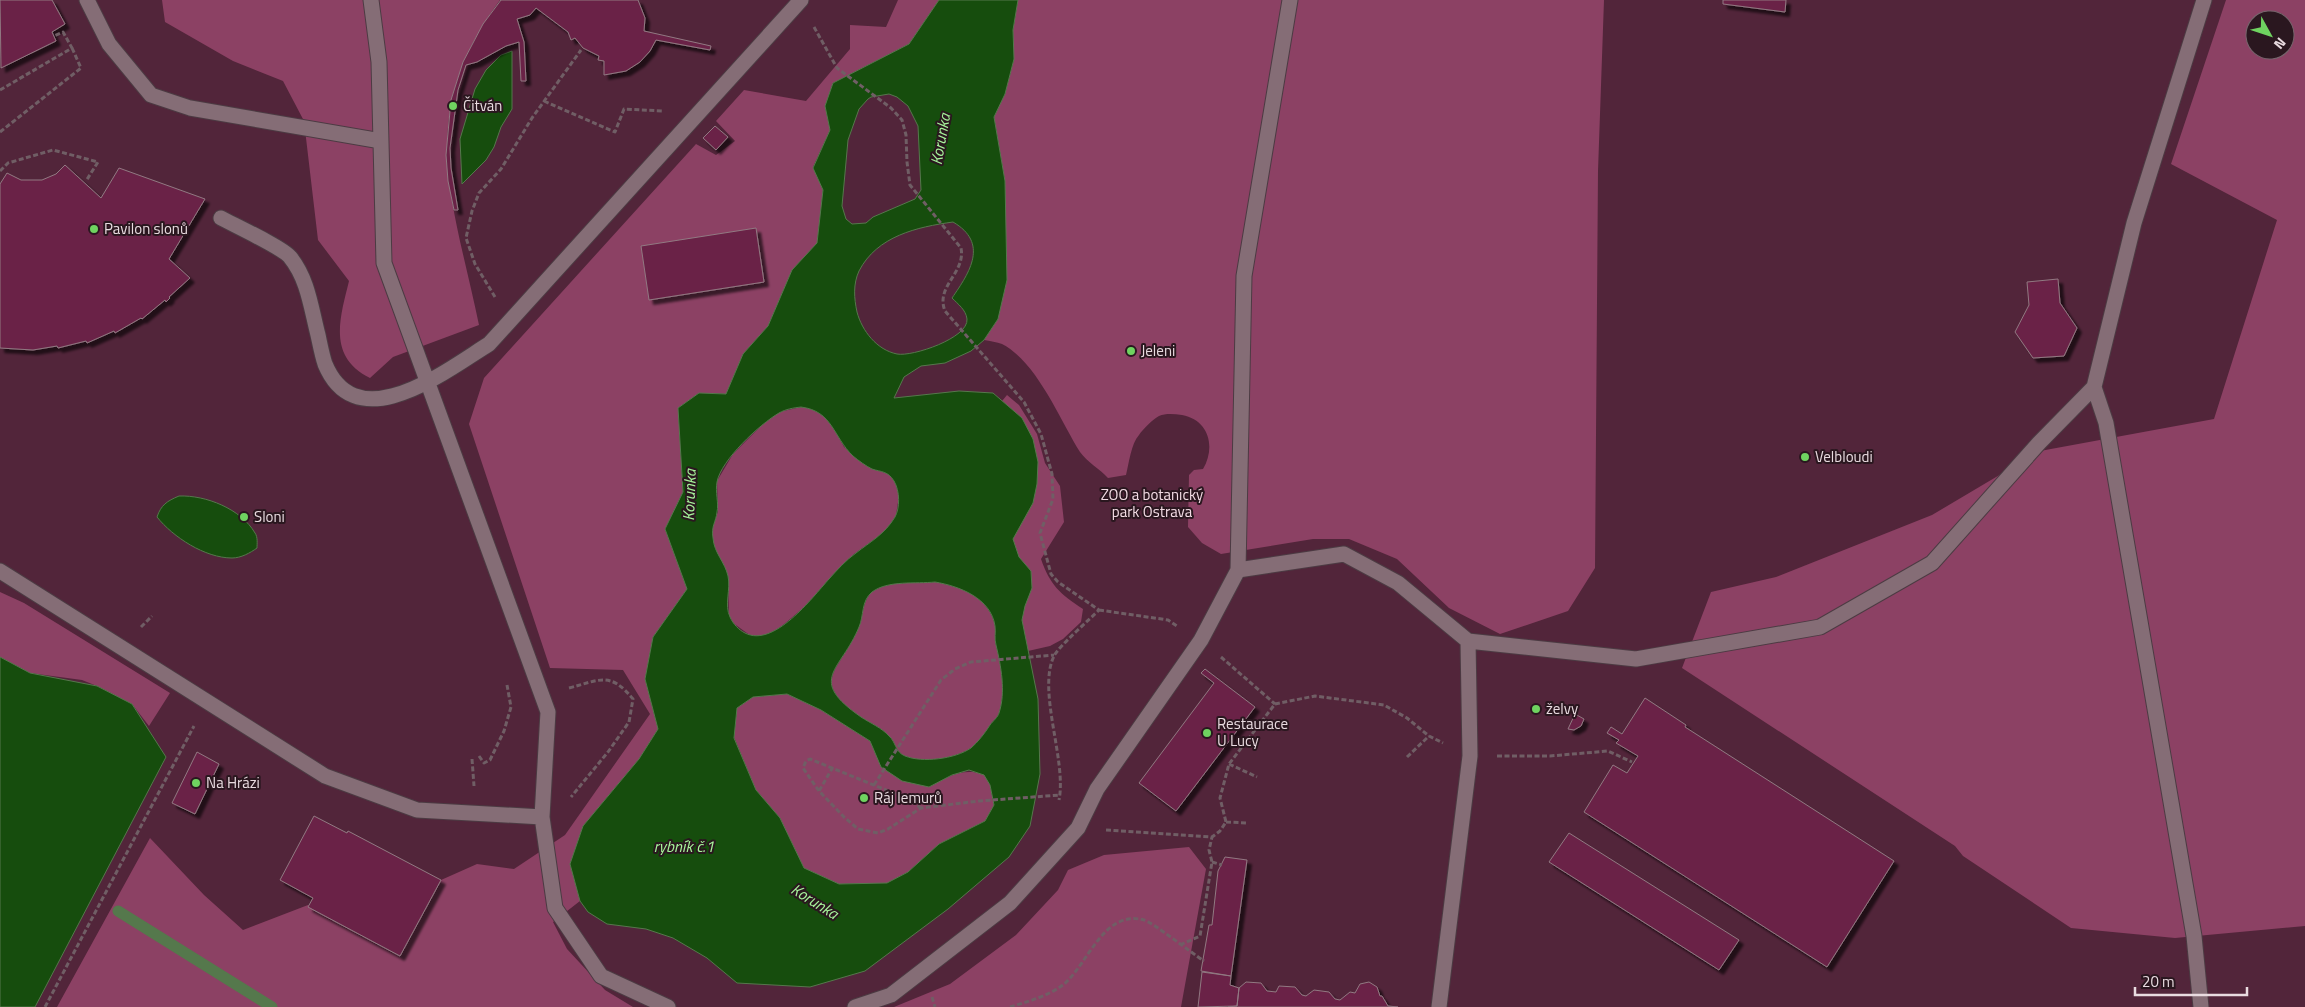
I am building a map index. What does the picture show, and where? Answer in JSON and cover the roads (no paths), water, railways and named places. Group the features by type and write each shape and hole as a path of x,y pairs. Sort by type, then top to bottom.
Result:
{"lane":[{"path":"86,0 108,44 151,95 190,108 381,141"},
{"path":"371,0 379,62 384,263 548,712 542,817 555,908 601,976 668,1007"},
{"path":"855,1007 891,996 1010,903 1078,828 1097,789 1201,640 1238,570 1244,276 1290,0"},
{"path":"1238,570 1344,554 1398,583 1468,641 1636,659 1820,627 1932,563 2039,443 2094,387 2134,223 2204,0"},
{"path":"221,218 289,255 304,278 325,364 337,383 354,395 377,400 400,395 427,382 490,344 800,1"},
{"path":"2094,387 2106,423 2194,936 2201,1007"},
{"path":"0,572 324,776 418,810 542,817"},
{"path":"1439,1007 1470,756 1468,641"}],"water":[{"name":"rybník č.1","path":"939,0 1018,0 1013,30 1014,59 1005,94 994,117 1005,181 1007,280 998,319 984,340 971,351 945,363 921,366 904,377 894,398 959,391 993,393 1022,418 1033,439 1038,462 1037,484 1033,503 1013,539 1019,557 1031,571 1032,588 1022,620 1038,699 1040,774 1030,826 1009,857 948,909 865,971 810,987 737,983 707,958 673,938 646,929 607,924 588,912 580,901 570,864 583,826 639,759 658,729 645,679 653,637 687,589 665,529 683,492 678,408 699,393 726,394 743,354 768,326 792,270 817,243 823,190 813,168 830,130 825,106 833,83 909,44","holes":["889,94 897,97 908,106 918,126 921,190 915,199 873,217 866,223 852,224 846,219 842,206 848,140 859,109 871,97","953,222 964,230 971,239 973,258 970,268 952,298 961,307 967,319 965,326 950,339 926,349 897,354 883,348 871,339 859,319 855,296 857,276 867,259 887,241 912,230","801,407 812,409 820,414 826,419 846,449 853,456 870,468 889,475 896,485 899,499 898,509 887,528 845,562 792,619 768,634 756,636 745,633 738,628 728,612 728,576 715,548 713,534 717,509 717,482 726,463 742,443 771,418 787,410","935,582 963,590 981,601 992,616 1002,679 999,713 997,718 971,748 956,755 938,759 920,759 905,756 897,749 886,733 844,704 835,693 831,683 837,665 852,642 861,623 864,604 868,596 879,588 902,583","787,694 821,710 870,741 881,767 902,781 929,787 952,775 969,770 984,775 990,785 994,805 985,821 939,844 908,872 887,883 839,884 804,868 780,818 756,790 734,738 737,708 753,697"]},
{"path":"512,51 512,109 501,127 494,147 486,160 462,184 460,139 475,89 486,70 501,55"},
{"path":"179,496 200,498 232,510 249,524 255,533 257,548 239,557 222,557 201,550 181,539 157,517 160,509 165,504"},
{"path":"0,657 30,673 97,686 132,704 166,757 35,1007 0,1007"}],"waterway":[{"path":"118,911 272,1007"}],"place":[{"name":"Čitván","path":"453,106"},
{"name":"Pavilon slonů","path":"94,229"},
{"name":"Jeleni","path":"1131,351"},
{"name":"Velbloudi","path":"1805,457"},
{"name":"Sloni","path":"244,517"},
{"name":"želvy","path":"1536,709"},
{"name":"Restaurace U Lucy","path":"1207,733"},
{"name":"Na Hrázi","path":"196,783"},
{"name":"Ráj lemurů","path":"864,798"}],"water label":[{"name":"Korunka","path":"940,139"},
{"name":"Korunka","path":"689,495"},
{"name":"Korunka","path":"815,901"}],"park label":[{"name":"ZOO a botanický park Ostrava","path":"1152,504"}]}
